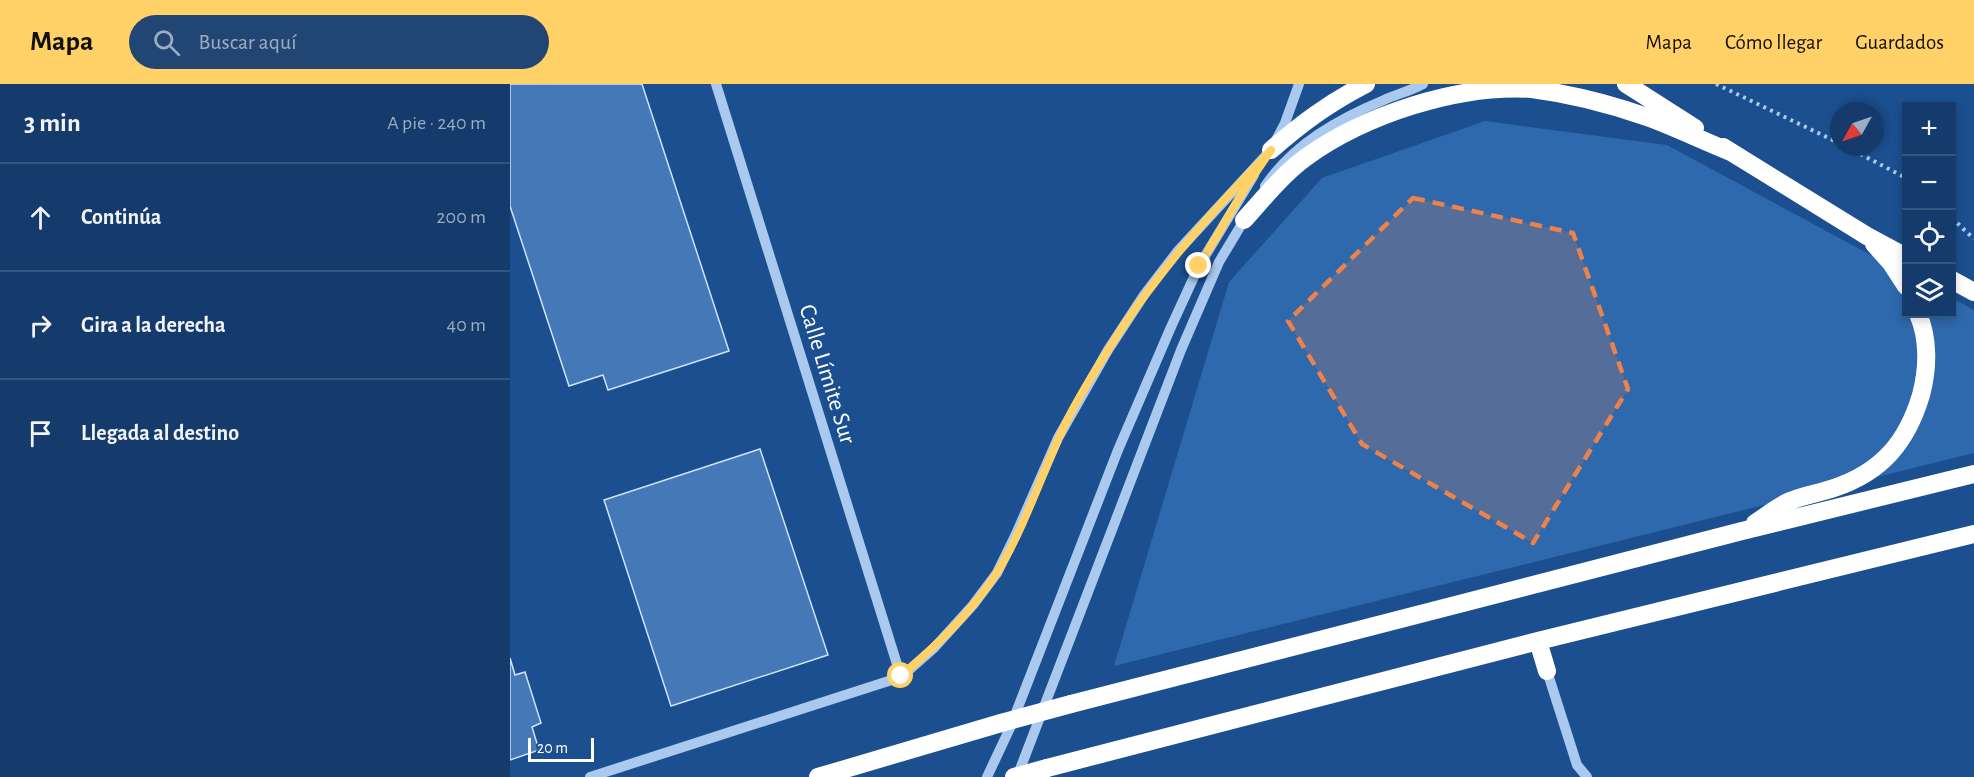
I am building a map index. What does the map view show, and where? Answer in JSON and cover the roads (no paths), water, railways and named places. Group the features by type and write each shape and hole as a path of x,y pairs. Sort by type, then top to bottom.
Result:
{"highway":[{"path":"1271,150 1307,119 1335,99 1366,84"},
{"path":"1620,84 1646,96"},
{"path":"1626,84 1867,236 1902,254"},
{"path":"1244,220 1304,158 1343,135 1408,105 1487,89 1530,89 1610,106 1648,118 1731,152"},
{"path":"1867,236 1891,263 1902,280"},
{"path":"1956,282 1974,292"},
{"path":"1742,531 1790,501 1837,487 1863,475 1882,461 1902,441 1915,415 1925,381 1927,353 1920,318"},
{"path":"818,777 1071,704 1742,531 1974,474"},
{"path":"1016,777 1538,641 1974,534"},
{"path":"1538,641 1547,671"}],"street":[{"name":"Calle Límite Sur","path":"716,84 901,676"},
{"path":"987,777 1010,728 1118,450 1176,317 1199,266 1244,190 1271,150 1285,123 1299,84"},
{"path":"1016,777 1181,350 1219,262 1266,184 1283,162 1320,132 1361,110 1423,84"},
{"path":"590,777 901,676 934,648 973,605 997,573 1058,438 1108,350 1144,295 1184,243 1271,150"},
{"path":"1547,671 1577,765 1587,777"}]}
